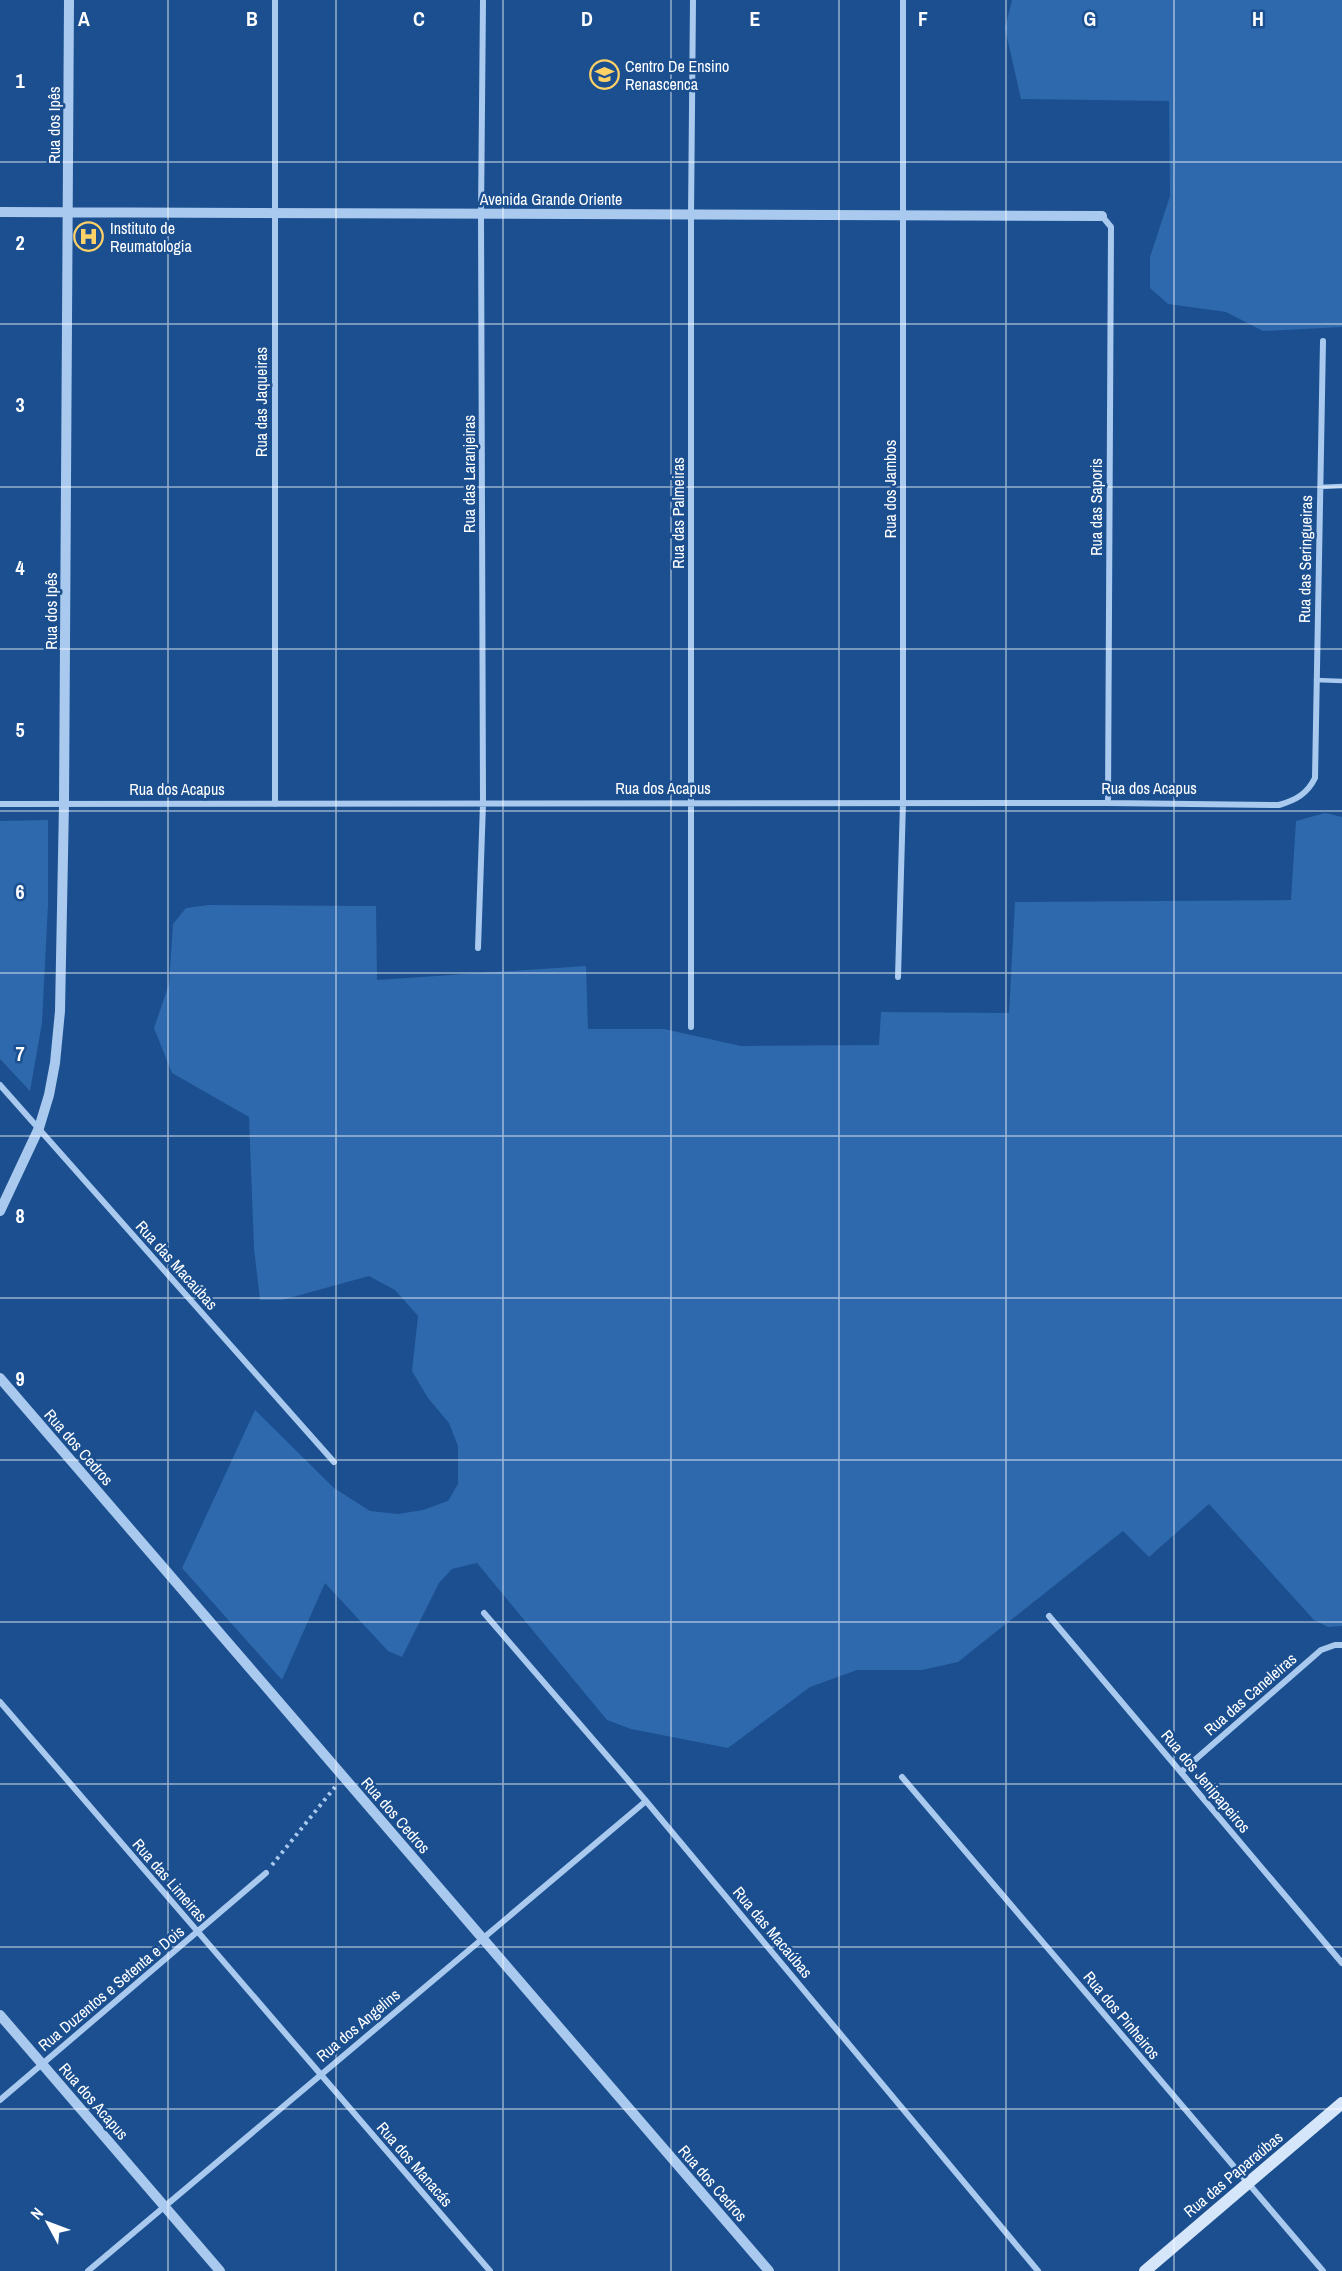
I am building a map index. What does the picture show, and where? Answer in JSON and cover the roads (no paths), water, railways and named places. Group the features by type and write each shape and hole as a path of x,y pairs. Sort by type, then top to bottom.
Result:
{"main road":[{"name":"Rua das Paparaúbas","path":"1145,2271 1342,2103"}],"street":[{"name":"Rua dos Ipês","path":"0,1211 39,1128 49,1095 60,1011 64,804 69,0"},
{"name":"Rua das Jaqueiras","path":"275,0 275,804"},
{"name":"Rua das Laranjeiras","path":"478,948 483,804 483,0"},
{"name":"Rua das Palmeiras","path":"691,1027 693,0"},
{"name":"Rua dos Jambos","path":"898,977 903,803 903,0"},
{"name":"Avenida Grande Oriente","path":"0,212 1101,216"},
{"name":"Rua das Saporis","path":"1101,216 1111,226 1108,803"},
{"name":"Rua das Seringueiras","path":"1315,778 1323,341"},
{"name":"Rua dos Acapus","path":"0,804 1108,803 1279,805 1300,796 1310,787 1315,778"},
{"name":"Rua das Macaúbas","path":"0,1085 334,1462"},
{"name":"Rua dos Cedros","path":"0,1378 769,2271"},
{"name":"Rua das Macaúbas","path":"484,1613 646,1801 1038,2271"},
{"name":"Rua dos Jenipapeiros","path":"1049,1616 1342,1963"},
{"name":"Rua das Caneleiras","path":"1181,1772 1321,1650 1335,1644 1342,1646"},
{"name":"Rua das Limeiras","path":"0,1702 320,2076"},
{"name":"Rua dos Pinheiros","path":"902,1777 1323,2271"},
{"name":"Rua dos Angelins","path":"88,2271 646,1801"},
{"name":"Rua Duzentos e Setenta e Dois","path":"0,2100 198,1933 266,1872"},
{"name":"Rua dos Acapus","path":"0,2015 220,2271"},
{"name":"Rua dos Manacás","path":"320,2076 490,2271"}],"lane":[{"path":"1320,487 1342,486"},
{"path":"1316,680 1342,681"}],"place":[{"name":"Centro De Ensino Renascenca","path":"604,75"},
{"name":"Instituto de Reumatologia","path":"89,237"}]}
